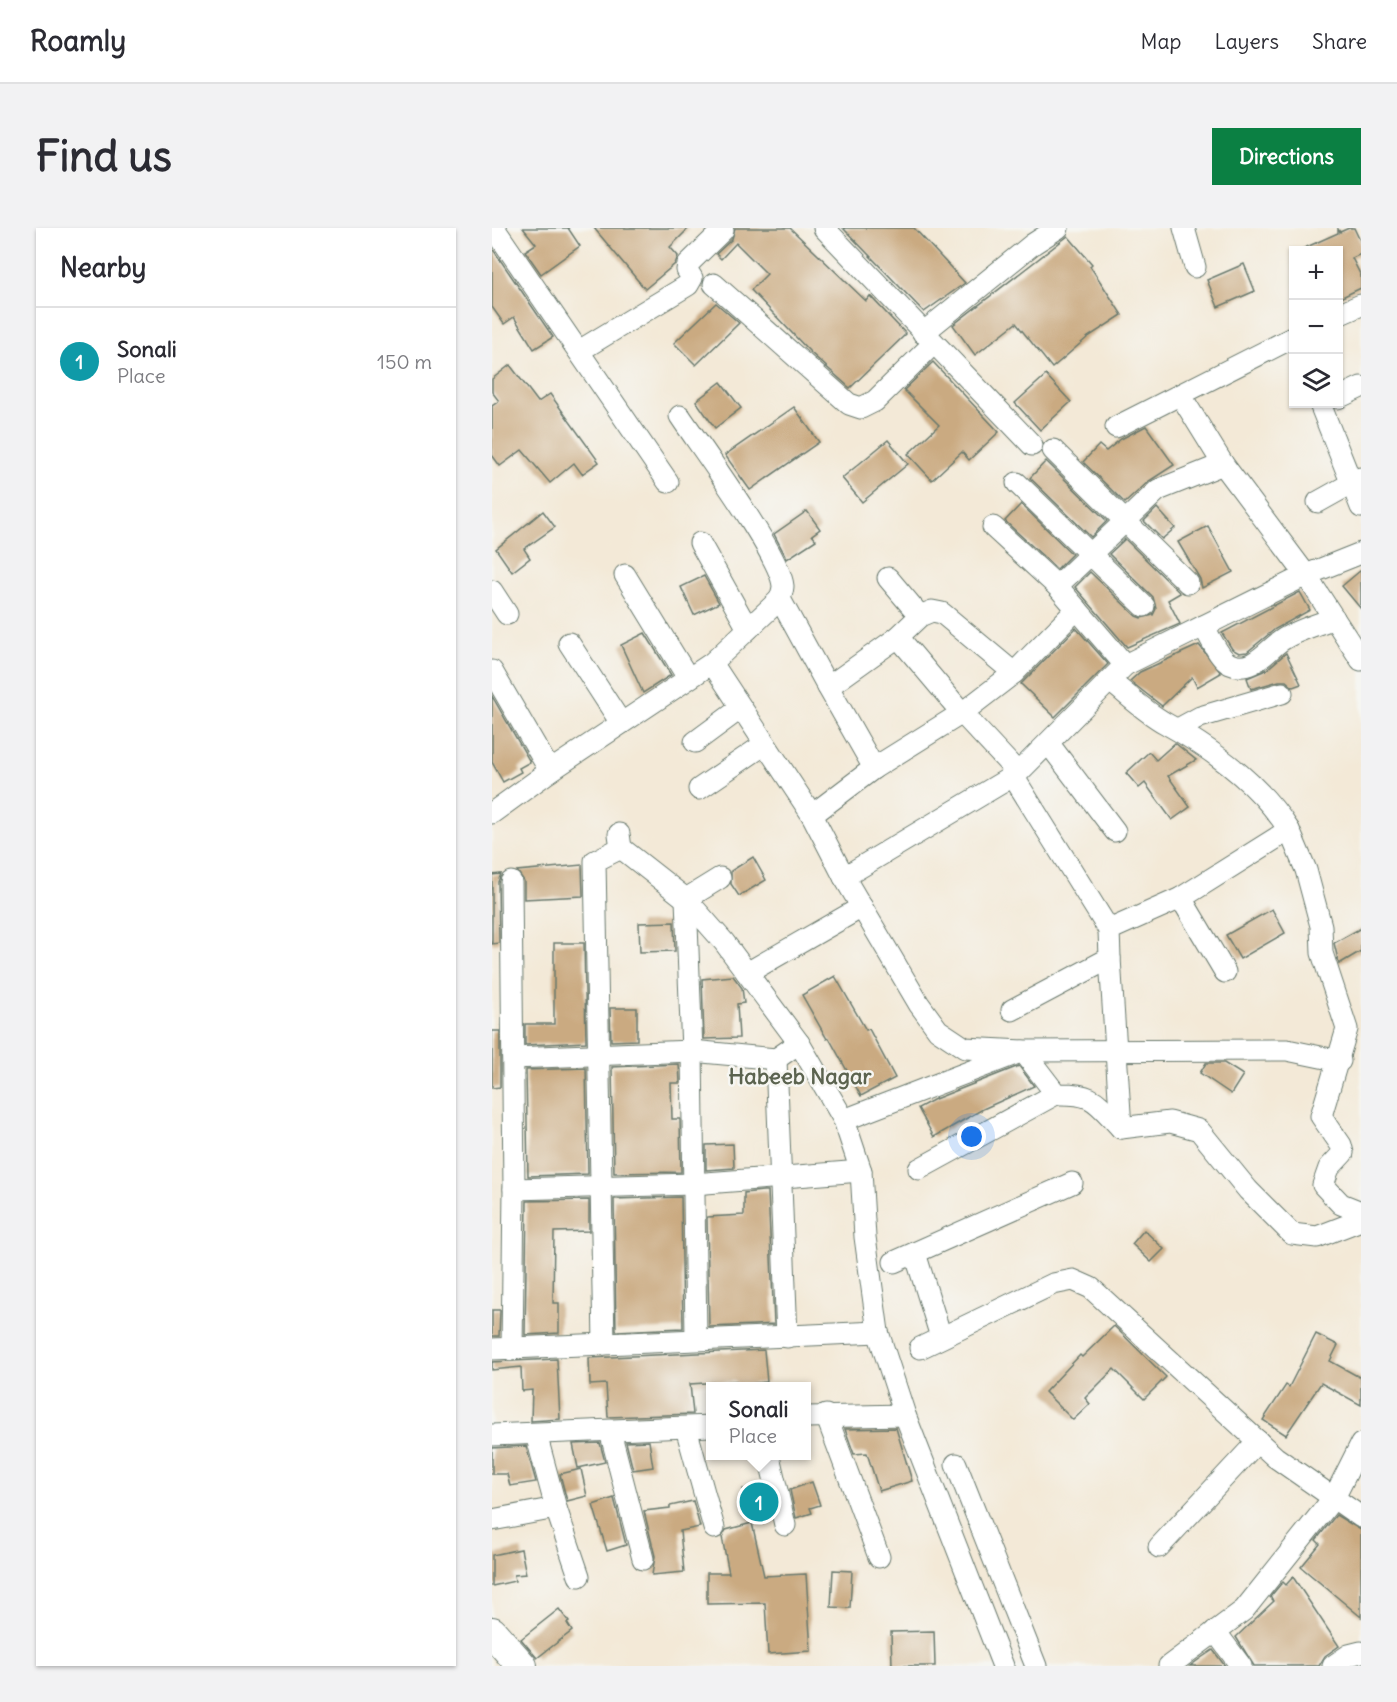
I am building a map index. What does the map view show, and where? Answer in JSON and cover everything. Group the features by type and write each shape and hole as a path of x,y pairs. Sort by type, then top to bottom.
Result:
{"street":[{"path":"494,228 668,482"},
{"path":"824,228 1032,445"},
{"path":"714,284 849,404 861,408 875,401 928,338 1033,244 1058,228"},
{"path":"1184,228 1195,267"},
{"path":"579,351 688,285 692,278 687,270 688,264 723,230"},
{"path":"1343,313 1361,304"},
{"path":"1116,427 1289,342"},
{"path":"1343,395 1361,387"},
{"path":"1181,396 1223,464 1306,575 1361,660"},
{"path":"1328,408 1356,481 1361,507"},
{"path":"492,813 550,771 712,663 780,599 783,586 777,568 680,416"},
{"path":"1053,450 1188,583"},
{"path":"1057,586 1158,490 1223,464"},
{"path":"1318,502 1356,481"},
{"path":"1017,483 1144,606"},
{"path":"993,527 1057,586 1125,665"},
{"path":"700,543 748,629"},
{"path":"844,877 1015,774 1049,744 1125,665 1306,575 1361,553"},
{"path":"625,575 687,678"},
{"path":"888,578 920,616"},
{"path":"492,591 507,614"},
{"path":"780,599 874,768"},
{"path":"812,815 874,768 962,713 1014,674 1077,609"},
{"path":"828,687 898,637 920,616 932,611 942,613 1014,674"},
{"path":"1203,626 1224,658 1230,664 1240,665 1260,660 1282,640 1334,618"},
{"path":"898,637 1015,774 1109,930 1121,1128"},
{"path":"569,643 621,723"},
{"path":"712,663 812,815 844,877 918,1004 938,1030 965,1048 1023,1051 1287,1050 1340,1061"},
{"path":"494,680 550,771"},
{"path":"1110,681 1164,722 1178,729 1238,771 1278,813 1289,831 1306,870 1321,926 1322,953 1347,1029 1340,1061 1321,1116 1341,1145 1343,1153 1329,1168 1323,1185 1341,1203 1361,1212"},
{"path":"1178,729 1200,717 1282,693"},
{"path":"695,742 741,708"},
{"path":"699,789 765,744"},
{"path":"1049,744 1115,831"},
{"path":"1109,930 1181,898 1289,831"},
{"path":"604,1344 603,1186 595,861 620,841 686,899 724,942 799,1043 844,1120 861,1171 867,1255 878,1332 905,1415 1003,1666"},
{"path":"686,899 720,878"},
{"path":"511,882 514,1189 502,1349 878,1332"},
{"path":"1181,898 1225,972"},
{"path":"686,899 692,1051 696,1339"},
{"path":"747,973 862,907"},
{"path":"1012,1010 1110,958"},
{"path":"513,1058 692,1051 776,1059 799,1043"},
{"path":"1023,1051 1056,1094"},
{"path":"844,1120 1023,1051"},
{"path":"776,1059 783,1179 787,1337"},
{"path":"919,1169 1056,1094 1082,1094 1095,1101 1121,1128"},
{"path":"1121,1128 1170,1122 1199,1130 1248,1190 1292,1233 1317,1237 1361,1220"},
{"path":"514,1189 693,1184 783,1179 861,1171"},
{"path":"894,1262 1072,1183"},
{"path":"915,1253 941,1337"},
{"path":"920,1348 1053,1284 1073,1280 1091,1288 1275,1456 1335,1496 1361,1517"},
{"path":"879,1557 817,1416 905,1415"},
{"path":"492,1435 706,1426"},
{"path":"686,1428 714,1528"},
{"path":"610,1431 643,1559"},
{"path":"536,1434 556,1508 579,1576"},
{"path":"1159,1547 1258,1441"},
{"path":"1169,1666 1244,1610 1335,1496 1361,1444"},
{"path":"770,1460 785,1525"},
{"path":"956,1464 1036,1666"},
{"path":"492,1520 556,1508"},
{"path":"1215,1631 1241,1666"},
{"path":"492,1632 510,1663"},
{"path":"1333,1666 1349,1655 1361,1652"}],"building":[{"path":"523,228 568,228 580,246 541,274 525,251 536,244"},
{"path":"594,228 689,228 670,247 678,256 675,264 645,289"},
{"path":"735,228 790,228 866,301 870,296 906,334 850,388 811,353 751,290 767,274 736,243 721,259 716,254 732,239"},
{"path":"843,228 914,228 965,283 924,312"},
{"path":"1354,228 1361,243 1361,254 1352,258 1361,276 1361,288 1343,297 1343,246 1309,246 1338,233 1338,229 1340,232"},
{"path":"1068,236 1092,264 1090,266 1122,315 1088,337 1052,368 1016,323 975,355 953,325"},
{"path":"492,248 553,337 534,349 514,317 504,324 492,307"},
{"path":"1244,264 1255,291 1218,307 1207,280"},
{"path":"716,303 739,323 696,365 674,343"},
{"path":"933,362 999,432 969,460 962,452 932,480 908,454 939,425 904,390"},
{"path":"510,365 538,402 550,394 599,462 582,474 574,463 550,483 522,450 500,466 492,455 492,406 499,401 492,392 492,379"},
{"path":"1046,375 1071,402 1040,430 1015,403"},
{"path":"721,382 741,408 715,428 696,401"},
{"path":"794,407 819,442 750,490 725,455"},
{"path":"1146,426 1174,465 1149,481 1125,503 1083,462 1099,445 1106,451 1121,439"},
{"path":"888,440 908,464 862,502 842,478"},
{"path":"1046,461 1107,521 1091,537 1030,478"},
{"path":"1021,504 1072,554 1057,569 1005,521"},
{"path":"1157,508 1175,528 1162,539 1144,521"},
{"path":"543,511 555,527 524,549 530,558 512,572 496,549"},
{"path":"807,511 820,529 812,535 816,540 787,559 774,534"},
{"path":"1208,526 1233,572 1202,588 1200,579 1178,542"},
{"path":"1125,539 1180,593 1168,600 1180,624 1127,647 1075,587 1090,572 1136,616 1141,618 1153,615 1156,609 1153,597 1109,554"},
{"path":"1361,570 1361,609 1342,586"},
{"path":"704,576 719,603 694,615 681,587"},
{"path":"1300,592 1310,610 1275,629 1247,652 1239,653 1232,649 1222,633"},
{"path":"1076,628 1108,664 1055,717 1021,684"},
{"path":"645,633 671,675 643,693 621,645"},
{"path":"1199,645 1221,673 1197,687 1192,677 1162,706 1130,681 1140,672"},
{"path":"1286,653 1301,684 1293,687 1286,681 1279,681 1251,689 1247,678 1266,670"},
{"path":"492,696 530,762 519,768 521,772 503,782 492,762"},
{"path":"1175,743 1196,760 1168,776 1190,807 1172,820 1145,783 1139,788 1126,773 1149,752 1156,760"},
{"path":"753,857 766,880 739,896 731,884 731,871"},
{"path":"582,865 583,896 524,899 524,881 517,871"},
{"path":"501,874 498,882 499,943 492,944 492,875"},
{"path":"1272,909 1285,933 1240,959 1226,935"},
{"path":"674,922 675,951 640,952 639,923"},
{"path":"1361,928 1361,951 1339,964 1334,943"},
{"path":"554,943 584,943 586,1042 525,1045 525,1024 554,1024"},
{"path":"733,976 742,988 744,1003 737,1004 739,1038 704,1039 702,979"},
{"path":"835,976 866,1030 869,1029 895,1078 861,1096 802,995"},
{"path":"610,1008 637,1008 637,1040 611,1041"},
{"path":"492,1031 500,1031 500,1087 492,1088"},
{"path":"1206,1063 1224,1063 1243,1075 1231,1094 1200,1073"},
{"path":"679,1064 680,1083 671,1083 672,1119 680,1119 681,1172 614,1173 612,1067"},
{"path":"1019,1066 1034,1086 983,1109 934,1137 918,1108"},
{"path":"586,1068 588,1174 528,1176 526,1070"},
{"path":"733,1144 734,1168 706,1170 706,1145"},
{"path":"768,1191 774,1324 709,1327 707,1217 744,1215 744,1193"},
{"path":"681,1197 683,1328 616,1331 614,1199"},
{"path":"589,1200 589,1231 554,1232 553,1303 559,1303 559,1333 525,1335 527,1201"},
{"path":"1144,1230 1164,1249 1151,1262 1132,1244"},
{"path":"492,1310 500,1310 499,1336 492,1336"},
{"path":"1114,1326 1166,1377 1144,1399 1114,1369 1085,1398 1090,1404 1073,1420 1045,1392 1080,1355 1082,1357"},
{"path":"1316,1334 1338,1345 1330,1361 1361,1378 1361,1405 1321,1383 1286,1435 1263,1420 1286,1385 1289,1387"},
{"path":"764,1350 767,1382 736,1381 690,1384 693,1414 608,1417 606,1384 590,1385 589,1358"},
{"path":"557,1359 560,1419 531,1421 532,1390 522,1391 521,1367 492,1370 492,1362"},
{"path":"896,1428 912,1481 879,1491 867,1453 854,1454 845,1429"},
{"path":"649,1441 653,1467 633,1470 626,1442"},
{"path":"600,1443 605,1462 578,1468 573,1444"},
{"path":"526,1446 536,1482 510,1486 507,1474 492,1474 492,1448"},
{"path":"581,1469 587,1496 567,1501 560,1474"},
{"path":"812,1482 820,1505 810,1508 812,1513 796,1518 790,1490"},
{"path":"763,1486 770,1516 749,1519 743,1489"},
{"path":"614,1498 626,1545 607,1551 593,1505"},
{"path":"693,1501 700,1527 680,1531 684,1572 652,1575 655,1556 644,1511 670,1508 670,1506"},
{"path":"1336,1515 1361,1530 1361,1617 1301,1567 1320,1544 1316,1540"},
{"path":"752,1523 764,1576 806,1574 811,1651 768,1654 765,1603 707,1604 707,1573 729,1573 722,1537 726,1530"},
{"path":"521,1549 526,1574 514,1575 515,1581 492,1586 492,1555"},
{"path":"833,1570 852,1571 850,1608 831,1607"},
{"path":"1293,1577 1339,1646 1325,1656 1319,1666 1254,1666 1236,1637 1274,1601 1270,1597 1280,1585 1283,1582 1286,1585"},
{"path":"559,1609 569,1622 567,1623 572,1631 537,1658 521,1639"},
{"path":"934,1631 935,1666 892,1666 891,1632"},
{"path":"1213,1650 1225,1666 1190,1666 1201,1658"}],"place":[{"name":"Sonali","path":"759,1502"}],"district":[{"name":"Habeeb Nagar","path":"800,1076"}]}
